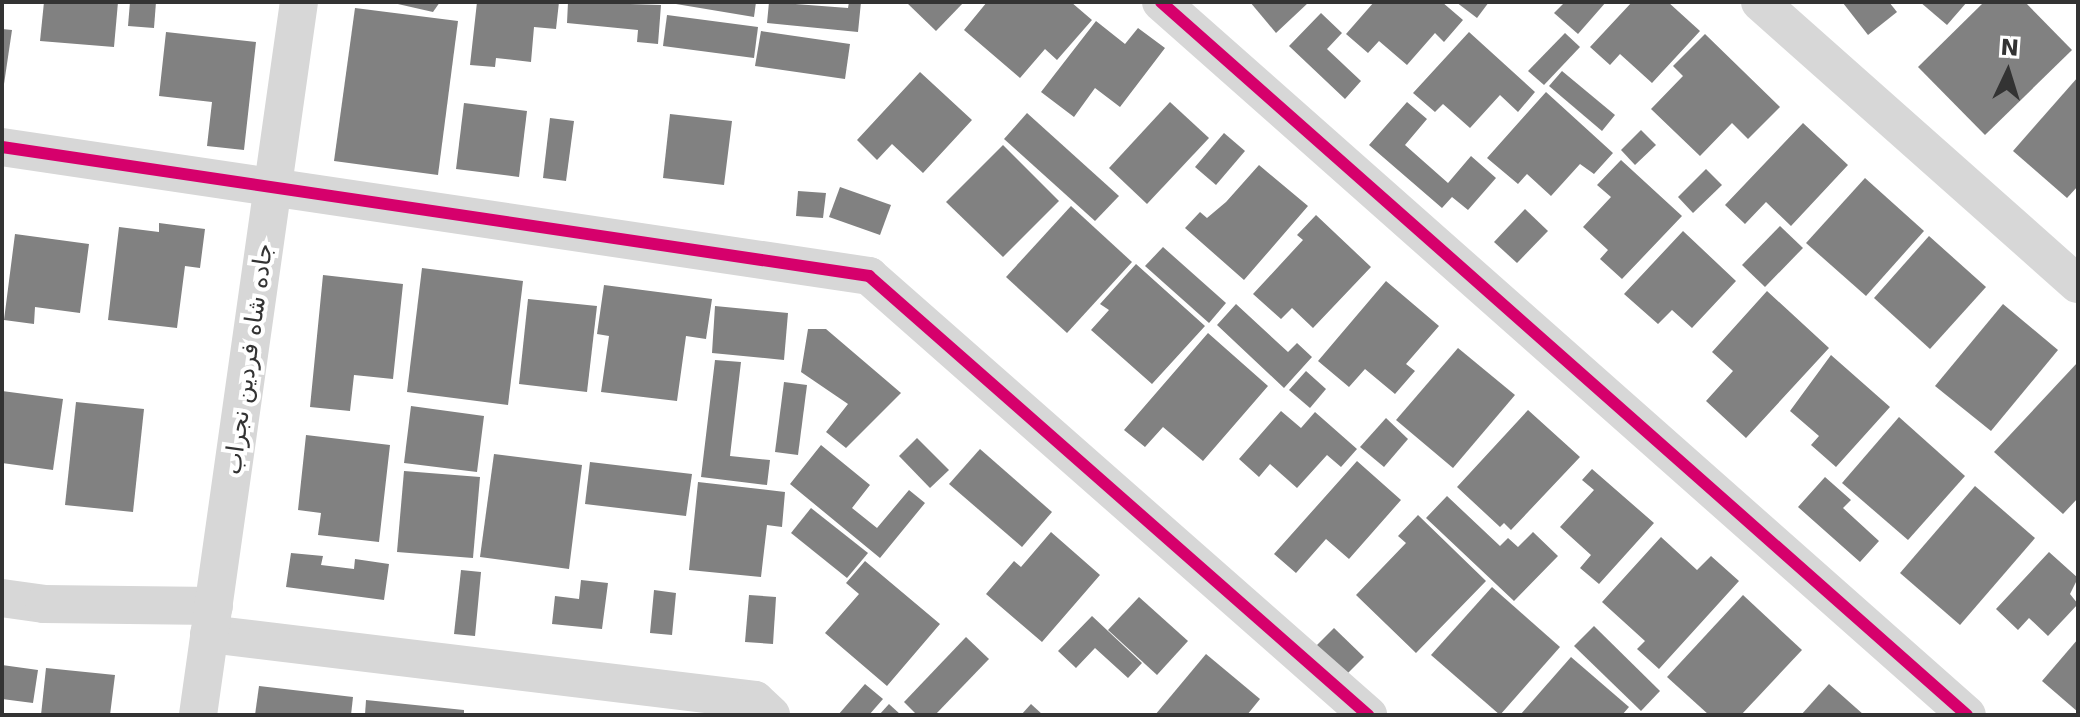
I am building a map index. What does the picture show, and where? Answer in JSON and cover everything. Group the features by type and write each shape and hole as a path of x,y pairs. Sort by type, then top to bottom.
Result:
{"street":[{"name":"جاده شاه فردین نجراب","path":"198,715 299,2"},
{"path":"1161,2 1967,715"},
{"path":"1760,2 2078,284"},
{"path":"2,147 869,276 1368,715"},
{"path":"2,598 211,620 755,700 771,715"}],"building":[{"path":"44,2 118,2 114,47 40,41"},
{"path":"130,2 156,2 154,28 128,26"},
{"path":"389,2 440,2 433,12"},
{"path":"477,2 559,2 556,29 534,27 531,62 496,58 495,67 470,65"},
{"path":"568,2 661,5 658,44 637,42 638,30 567,23"},
{"path":"664,2 756,2 754,17"},
{"path":"769,2 848,8 849,2 861,2 858,32 767,23"},
{"path":"906,2 964,2 936,31"},
{"path":"987,2 1071,2 1092,20 1057,60 1045,49 1020,78 964,30"},
{"path":"1250,2 1309,2 1276,33"},
{"path":"1374,2 1442,2 1463,20 1444,42 1435,33 1407,65 1379,41 1368,53 1346,34"},
{"path":"1456,2 1489,2 1477,18"},
{"path":"1565,2 1606,2 1578,34 1554,13"},
{"path":"1632,2 1668,2 1700,31 1652,83 1620,54 1610,65 1590,47"},
{"path":"1889,2 1897,12 1868,35 1843,3"},
{"path":"1920,2 1967,2 1947,25"},
{"path":"1984,2 2025,2 2072,50 1985,135 1918,67"},
{"path":"355,8 458,21 438,175 334,161"},
{"path":"1321,13 1342,33 1327,49 1361,81 1345,99 1289,46"},
{"path":"667,15 758,27 754,58 663,46"},
{"path":"1096,21 1125,44 1138,28 1165,48 1120,107 1095,88 1074,117 1041,92"},
{"path":"2,29 12,30 4,84 2,84"},
{"path":"761,31 850,44 845,79 755,66"},
{"path":"166,32 256,42 244,150 207,146 212,102 159,96"},
{"path":"1469,32 1535,92 1518,112 1500,95 1470,128 1443,104 1435,112 1413,93"},
{"path":"1565,33 1580,47 1544,85 1528,71"},
{"path":"1705,34 1780,107 1748,139 1732,123 1700,156 1651,109 1683,76 1673,66"},
{"path":"1562,71 1615,115 1602,131 1549,86"},
{"path":"920,72 972,120 923,173 892,144 877,160 857,140"},
{"path":"2078,77 2078,186 2067,198 2013,151"},
{"path":"1546,92 1613,153 1594,174 1580,164 1551,196 1527,174 1518,184 1487,158"},
{"path":"1170,102 1209,138 1147,204 1109,168"},
{"path":"1407,102 1427,119 1405,145 1448,183 1471,156 1496,178 1468,210 1452,197 1442,208 1369,145"},
{"path":"464,103 527,111 519,177 456,169"},
{"path":"1027,113 1119,196 1095,221 1004,139"},
{"path":"670,114 732,121 724,185 663,178"},
{"path":"550,118 574,121 566,181 543,178"},
{"path":"1803,123 1848,165 1791,226 1766,202 1745,224 1725,205"},
{"path":"1641,130 1656,145 1635,165 1621,150"},
{"path":"1224,133 1245,151 1216,185 1195,167"},
{"path":"1003,145 1059,201 1003,257 946,202"},
{"path":"1621,160 1682,216 1622,279 1600,259 1608,250 1583,227 1611,197 1597,185"},
{"path":"1259,165 1308,206 1244,280 1185,228 1200,212 1207,218 1226,202"},
{"path":"1706,169 1722,185 1693,213 1678,197"},
{"path":"1865,178 1924,231 1866,296 1806,243"},
{"path":"840,187 891,205 880,235 829,217"},
{"path":"798,191 826,193 823,218 796,216"},
{"path":"1071,206 1132,262 1067,333 1006,277"},
{"path":"1525,209 1548,231 1517,263 1494,242"},
{"path":"1316,215 1371,267 1313,328 1292,308 1281,319 1253,294 1303,240 1297,235"},
{"path":"159,223 205,229 200,268 185,266 177,328 108,320 119,227 159,232"},
{"path":"1780,226 1803,248 1765,287 1742,265"},
{"path":"1683,231 1736,281 1692,328 1672,310 1658,324 1624,294"},
{"path":"15,234 89,244 80,313 35,307 34,324 4,320"},
{"path":"1929,236 1986,287 1930,349 1874,298"},
{"path":"1163,247 1226,303 1209,323 1145,266"},
{"path":"1136,264 1205,326 1152,384 1091,330 1109,310 1100,304"},
{"path":"422,268 523,281 508,405 407,392"},
{"path":"323,275 403,284 393,379 354,375 350,411 310,407"},
{"path":"1386,281 1439,326 1406,364 1415,371 1395,394 1365,369 1349,387 1318,361"},
{"path":"604,285 712,299 706,339 686,336 677,401 601,392 609,336 597,334"},
{"path":"1767,291 1829,348 1746,438 1706,401 1733,371 1712,352"},
{"path":"528,299 597,306 587,392 519,384"},
{"path":"1236,304 1288,352 1297,343 1312,357 1284,388 1217,325"},
{"path":"2003,304 2058,350 1991,431 1935,386"},
{"path":"715,306 788,313 784,360 712,353"},
{"path":"808,329 826,329 901,393 846,448 826,432 848,404 801,372"},
{"path":"1208,333 1268,386 1203,461 1163,427 1145,447 1124,430"},
{"path":"1458,348 1515,395 1453,468 1396,420"},
{"path":"1831,355 1890,407 1836,467 1811,445 1819,436 1790,411"},
{"path":"715,360 741,362 730,456 770,460 767,485 701,477"},
{"path":"2078,362 2078,498 2063,514 1994,452"},
{"path":"1306,371 1326,389 1310,408 1289,390"},
{"path":"784,382 807,385 798,455 775,452"},
{"path":"2,391 63,399 53,470 2,463"},
{"path":"76,402 144,409 133,512 65,505"},
{"path":"411,406 484,416 477,472 404,463"},
{"path":"1528,410 1580,457 1511,530 1504,523 1500,527 1457,487"},
{"path":"1281,411 1301,428 1315,412 1357,449 1341,467 1327,455 1297,488 1270,464 1259,477 1239,459"},
{"path":"1899,417 1965,476 1908,540 1842,483"},
{"path":"1386,418 1408,439 1384,467 1360,447"},
{"path":"306,435 390,445 379,542 318,535 321,513 298,510"},
{"path":"917,438 949,470 930,488 899,456"},
{"path":"821,445 870,485 852,508 877,528 909,490 925,503 880,558 790,484"},
{"path":"980,449 1052,512 1022,547 949,484"},
{"path":"494,454 582,465 569,569 480,557"},
{"path":"1357,461 1401,500 1349,559 1326,539 1296,573 1274,554"},
{"path":"590,462 692,474 686,516 585,504"},
{"path":"1592,469 1654,523 1599,584 1580,568 1591,555 1560,527 1594,490 1582,480"},
{"path":"404,471 480,477 473,558 397,552"},
{"path":"1825,477 1851,500 1843,508 1879,541 1860,562 1798,507"},
{"path":"698,482 785,492 782,527 767,525 761,577 689,570"},
{"path":"1975,486 2035,538 1960,625 1900,573"},
{"path":"1447,496 1500,546 1508,538 1518,547 1533,532 1558,556 1514,601 1426,518"},
{"path":"811,508 868,553 847,578 791,533"},
{"path":"1418,515 1486,581 1416,653 1356,595 1406,543 1398,536"},
{"path":"1051,532 1100,575 1042,642 986,594 1014,561 1021,567"},
{"path":"1661,537 1697,570 1711,556 1739,581 1659,669 1637,649 1645,641 1602,602"},
{"path":"2049,552 2078,578 2070,594 2078,604 2048,636 2029,618 2018,630 1996,609"},
{"path":"291,553 323,556 321,565 354,569 355,559 389,564 384,600 286,587"},
{"path":"865,561 940,624 887,686 825,633 859,594 846,583"},
{"path":"461,570 481,572 475,636 454,634"},
{"path":"581,580 608,583 602,629 552,624 555,596 579,599"},
{"path":"1492,587 1560,647 1500,715 1431,655"},
{"path":"654,590 676,593 672,635 650,633"},
{"path":"749,595 776,597 773,644 745,642"},
{"path":"1743,595 1802,650 1741,715 1709,715 1667,677"},
{"path":"1139,597 1188,641 1157,675 1108,630"},
{"path":"1092,616 1142,663 1128,678 1095,648 1076,668 1058,651"},
{"path":"1594,626 1660,691 1641,711 1574,646"},
{"path":"1334,628 1364,657 1346,675 1316,646"},
{"path":"966,637 989,659 935,715 917,715 904,702"},
{"path":"2078,639 2078,712 2042,681"},
{"path":"1206,654 1260,699 1247,715 1155,715"},
{"path":"1571,657 1629,707 1622,715 1520,715"},
{"path":"2,665 38,670 33,703 2,699"},
{"path":"46,668 115,675 110,715 41,715"},
{"path":"865,684 883,699 869,715 838,715"},
{"path":"1829,684 1864,715 1801,715"},
{"path":"259,686 353,697 351,715 255,715"},
{"path":"366,700 464,710 464,715 365,715"},
{"path":"889,704 901,715 879,715"},
{"path":"1031,704 1043,715 1021,715"}],"cycle path":[{"path":"1161,2 1967,715"},
{"path":"2,147 869,276 1368,715"}]}
